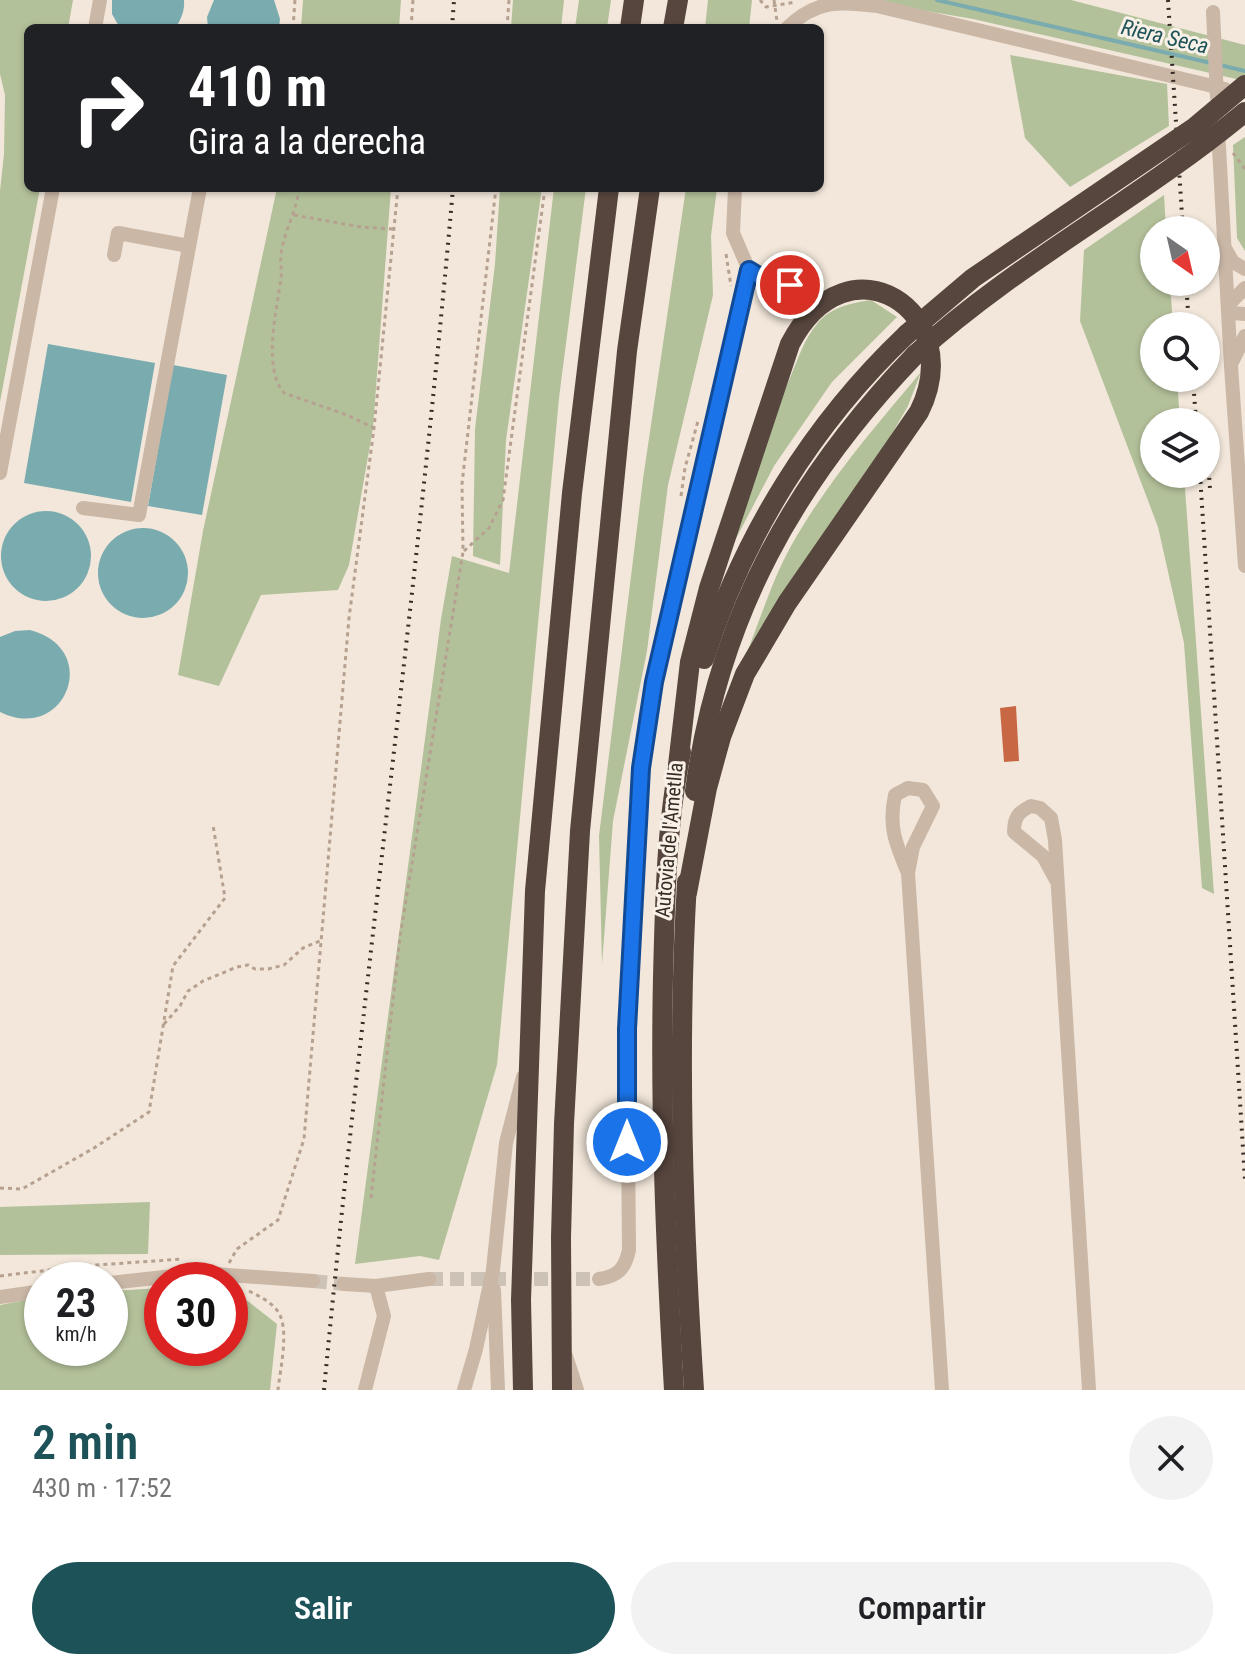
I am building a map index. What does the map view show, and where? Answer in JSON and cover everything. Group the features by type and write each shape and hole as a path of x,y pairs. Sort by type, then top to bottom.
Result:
{"highway":[{"path":"631,24 634,0"},
{"path":"674,24 678,0"},
{"path":"678,765 695,686 711,635 755,535 811,444 844,401 907,334 983,271 1195,127 1245,85"},
{"name":"Autovia de l'Ametlla","path":"694,1390 683,1165 682,1020 691,822 705,731 740,616 785,522 814,477 845,433 915,355 999,285 1173,167 1245,112"},
{"path":"523,1390 521,1300 536,875 572,493 609,192"},
{"path":"562,1390 566,1065 580,831 627,351 649,192"},
{"path":"674,1390 664,1221 665,915 671,816 690,662 709,588 783,360 799,326 820,303 837,294 873,290 896,298 915,316 926,338 932,362 930,384 919,412 787,603 745,674 721,737 707,788 687,893"}],"street":[{"path":"96,24 100,0"},
{"path":"791,24 807,10 816,7 843,2 877,6 1245,93"},
{"path":"1212,6 1245,566"},
{"path":"0,473 52,192"},
{"path":"83,508 139,515 199,192"},
{"path":"735,192 733,233 749,270 762,278 790,285 820,303"},
{"path":"114,255 118,233 189,246"},
{"path":"1225,246 1233,262 1245,269"},
{"path":"599,1279 621,1272 629,1250 627,1029 630,939 641,768 651,697 749,270"},
{"path":"1228,306 1245,288"},
{"path":"1228,306 1233,313 1245,314"},
{"path":"1231,366 1245,336"},
{"path":"908,873 890,816 895,795 908,788 923,790 933,806 913,847 908,873 942,1390"},
{"path":"1056,880 1043,856 1014,832 1014,821 1020,811 1031,806 1040,808 1051,818 1056,880 1089,1390"},
{"path":"464,1390 493,1270 506,1143 528,1054"},
{"path":"493,1270 498,1390"},
{"path":"248,1275 313,1281"},
{"path":"344,1284 376,1286 429,1279"},
{"path":"365,1390 384,1316 376,1286"},
{"path":"0,1297 24,1294"},
{"path":"561,1338 577,1390"}],"path":[{"path":"293,24 295,0"},
{"path":"411,24 413,0"},
{"path":"507,24 509,0"},
{"path":"760,0 766,7 805,2 816,7"},
{"path":"774,0 775,18 779,24"},
{"path":"298,192 281,254 282,275 275,308 273,348 277,386 284,393 374,428"},
{"path":"230,1262 237,1249 263,1233 283,1212 304,1139 349,618 374,428 398,192"},
{"path":"371,1198 400,937 463,552 462,484 496,192"},
{"path":"463,552 489,528 503,500 544,192"},
{"path":"294,215 361,227 395,229"},
{"path":"0,1188 22,1189 149,1112 173,966 225,898 213,825"},
{"path":"164,1024 188,991 203,981 237,967 248,965 255,969 268,969 284,965 303,948 322,940"},
{"path":"0,1276 82,1266 186,1259"},
{"path":"248,1290 277,1310 283,1319 278,1390"}],"green space":[{"path":"0,0 73,0 69,24 24,24 24,192 39,192 0,402 0,191 5,95 0,74"},
{"path":"303,0 401,0 399,24 301,24"},
{"path":"513,0 564,0 561,24 511,24"},
{"path":"579,0 611,0 608,24 576,24"},
{"path":"708,0 752,0 749,24 705,24"},
{"path":"863,0 1071,0 1245,45 1245,81 973,19"},
{"path":"1010,55 1167,84 1169,126 1070,187 1025,138"},
{"path":"1245,137 1245,251 1237,238 1233,145"},
{"path":"276,192 391,192 373,428 349,565 338,590 261,595 219,686 178,675 203,531"},
{"path":"500,192 541,192 506,440 500,565 473,556 475,429 495,264"},
{"path":"554,192 585,192 559,398 497,1065 439,1260 420,1256 355,1264 452,556 509,573"},
{"path":"685,192 716,192 711,236 713,295 668,485 647,651 613,821 602,964 599,836 643,479"},
{"path":"1164,195 1165,216 1140,216 1140,296 1171,296 1172,312 1140,312 1140,392 1178,392 1179,408 1140,408 1140,479 1080,321 1084,250"},
{"path":"871,300 897,317 832,382 774,466 729,552 774,417 809,335 822,318 835,310"},
{"path":"921,372 908,406 879,456 746,655 778,572 805,522 852,456"},
{"path":"1143,488 1185,488 1214,894 1202,888 1184,643 1158,527"},
{"path":"150,1202 148,1254 0,1255 0,1207"},
{"path":"144,1289 144,1366 248,1366 248,1301 277,1324 270,1390 0,1390 0,1305 24,1300 24,1366 128,1366 128,1290"}],"water":[{"path":"112,0 184,0 177,24 118,24 112,14"},
{"path":"214,0 274,0 280,19 279,24 208,24 207,17"},
{"path":"48,344 155,363 131,502 24,483"},
{"path":"173,365 227,375 202,515 148,506"},
{"path":"46,511 63,515 78,524 87,539 91,556 87,573 78,588 63,597 46,601 29,597 14,588 5,573 1,556 5,539 14,524 29,515"},
{"path":"143,528 160,532 175,541 184,556 188,573 184,590 175,605 160,614 143,618 126,614 111,605 102,590 98,573 102,556 111,541 126,532"},
{"path":"30,630 52,640 65,655 70,673 67,690 57,705 42,715 23,718 0,712 0,637 15,631"}],"building":[{"path":"1016,706 1019,761 1004,762 1000,708"}],"waterway":[{"name":"Riera Seca","path":"937,0 1211,63"},
{"name":"Riera Seca","path":"1220,65 1245,71"}],"tunnel":[{"path":"429,1279 599,1279"},
{"path":"313,1281 344,1284"}],"railway":[{"path":"452,24 454,0"},
{"path":"1168,0 1182,216"},
{"path":"324,1390 453,192"},
{"path":"1187,296 1188,312"},
{"path":"1194,392 1195,408"},
{"path":"1201,488 1245,1180"}],"route":[{"path":"627,1142 631,909 641,768 654,682 749,270 762,278 790,285"}]}
